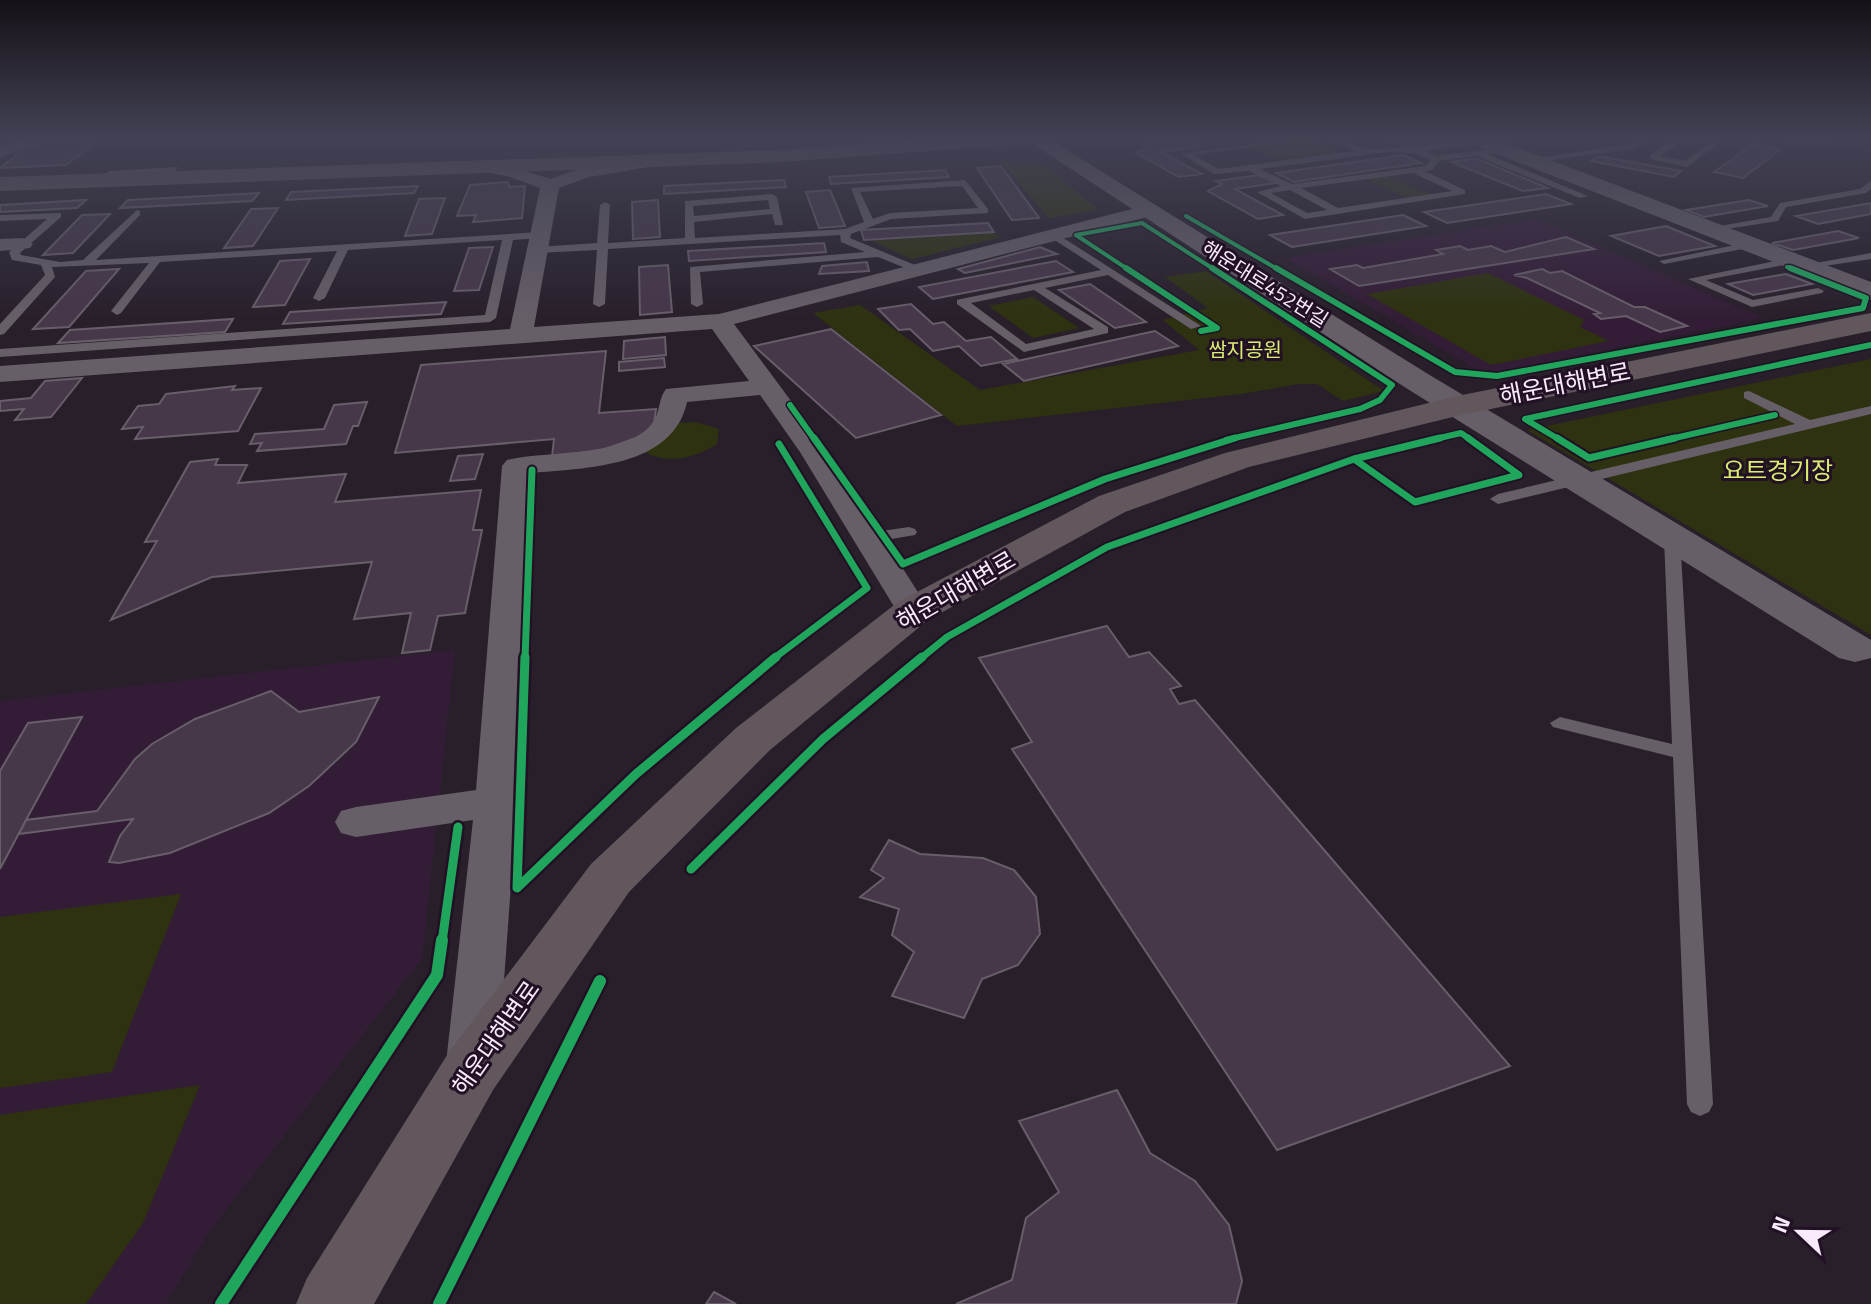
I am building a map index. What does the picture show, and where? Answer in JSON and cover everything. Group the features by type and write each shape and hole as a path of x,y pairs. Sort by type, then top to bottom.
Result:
{"main road":[{"name":"해운대해변로","path":"333,1304 471,1071 610,878 753,739 913,611 1112,504 1237,460 1457,406 1871,322"}],"street":[{"path":"520,337 547,198"},
{"name":"해운대로452번길","path":"1127,198 1457,406 1855,649"},
{"path":"1627,198 1871,292"},
{"path":"0,374 520,337 708,312 918,270 1148,211"},
{"path":"0,245 23,244"},
{"path":"708,312 814,451 913,611"},
{"path":"471,1071 496,802 517,466 607,455 640,446 666,425 675,395 766,387"},
{"path":"356,822 496,802"}],"lane":[{"path":"690,241 688,203 760,198"},
{"path":"772,198 779,223"},
{"path":"858,198 869,222"},
{"path":"0,218 57,215 14,252 16,258 45,263 86,263 508,237 538,243 603,246 846,232 890,216 985,211 976,198"},
{"path":"1272,198 1305,216 1424,198"},
{"path":"1312,198 1337,211"},
{"path":"1353,198 1370,206"},
{"path":"1707,229 1774,219 1783,205 1824,198"},
{"path":"599,304 605,205"},
{"path":"689,219 776,211"},
{"path":"86,263 137,213"},
{"path":"846,232 845,240 918,270"},
{"path":"1054,235 1195,326"},
{"path":"0,353 490,318 508,237"},
{"path":"1664,261 1749,245"},
{"path":"319,298 344,247"},
{"path":"708,312 694,269 881,254"},
{"path":"1818,291 1752,304 1694,279 1871,256"},
{"path":"117,311 157,259"},
{"path":"0,331 51,275 45,263"},
{"path":"1036,287 1104,330 1024,348 961,302 1111,271"},
{"path":"1749,395 1808,425"},
{"path":"1498,499 1871,410"},
{"path":"868,538 909,532"},
{"path":"1672,537 1700,1104"},
{"path":"1560,723 1683,753"}],"shaded area":[{"path":"1537,219 1763,318 1485,374 1285,258"},
{"path":"455,650 422,959 210,1231 166,1304 0,1304 0,701"}],"green space":[{"path":"1032,198 1084,198 1099,210 1049,218"},
{"path":"991,233 1001,237 912,259 872,241"},
{"name":"쌈지공원","path":"1206,271 1384,391 1343,401 1317,384 1299,384 1241,394 957,426 813,313 860,305 980,390 1199,350 1163,320 1208,308 1165,277"},
{"path":"1488,273 1584,320 1580,327 1609,341 1491,365 1367,294"},
{"path":"1033,297 1079,328 1033,338 989,306"},
{"name":"요트경기장","path":"1871,359 1871,635 1527,430"},
{"path":"696,422 719,429 717,444 699,453 670,459 641,450 674,423"},
{"path":"181,894 112,1072 0,1088 0,917"},
{"path":"200,1085 143,1223 86,1304 0,1304 0,1115"}],"building":[{"path":"255,198 252,201 120,208 128,200"},
{"path":"287,198 325,198 286,200"},
{"path":"445,198 432,234 405,236 419,199"},
{"path":"465,198 524,198 522,218 473,222 476,215 457,216"},
{"path":"808,198 833,198 845,226 819,228"},
{"path":"997,198 1024,198 1039,218 1012,220"},
{"path":"1220,198 1251,198 1283,215 1258,219"},
{"path":"1520,198 1556,198 1571,204 1447,223 1424,212"},
{"path":"86,200 77,208 0,212 0,205"},
{"path":"658,200 660,237 633,239 632,202"},
{"path":"1749,200 1768,206 1704,217 1686,210"},
{"path":"1871,203 1871,214 1818,224 1796,216"},
{"path":"278,208 253,246 224,248 251,209"},
{"path":"110,214 73,253 43,255 82,215"},
{"path":"1403,215 1426,226 1292,247 1270,235"},
{"path":"988,223 994,232 864,240 861,230"},
{"path":"1666,226 1715,246 1659,256 1611,236"},
{"path":"1838,231 1859,238 1793,250 1772,243"},
{"path":"1566,237 1594,249 1359,286 1330,269 1357,265 1363,268 1443,254 1436,250 1460,246 1468,250 1491,246 1505,252"},
{"path":"824,243 826,252 689,261 688,251"},
{"path":"493,247 479,290 454,291 469,248"},
{"path":"1040,247 1057,254 965,273 958,269"},
{"path":"310,259 285,305 253,307 280,261"},
{"path":"1056,261 1073,272 933,299 919,287"},
{"path":"867,262 869,271 819,274 822,266"},
{"path":"668,265 672,312 640,315 639,267"},
{"path":"119,269 69,327 33,329 86,271"},
{"path":"1542,269 1550,273 1562,271 1634,307 1645,307 1687,326 1660,332 1626,316 1601,319 1594,314 1600,313 1527,278 1514,275"},
{"path":"1786,274 1812,284 1753,295 1728,284"},
{"path":"1090,284 1146,322 1115,328 1059,290"},
{"path":"446,302 441,314 283,324 290,312"},
{"path":"911,304 933,324 944,322 966,341 991,337 1017,359 981,366 959,346 933,351 910,329 899,330 878,309"},
{"path":"233,319 225,332 58,343 70,330"},
{"path":"831,329 941,415 856,438 754,346"},
{"path":"1155,331 1178,346 1024,381 1003,364"},
{"path":"665,337 666,355 623,359 624,341"},
{"path":"606,351 599,413 656,409 654,424 644,435 600,451 552,457 554,439 395,453 421,365"},
{"path":"664,358 665,367 619,371 619,362"},
{"path":"82,378 51,417 15,420 24,409 0,411 0,401 31,398 45,381"},
{"path":"235,386 232,390 261,388 238,431 135,439 143,427 122,429 138,406 159,404 166,394"},
{"path":"367,402 358,426 353,426 346,444 257,451 262,443 250,444 255,434 324,429 334,405"},
{"path":"483,454 475,479 450,481 458,456"},
{"path":"218,459 215,465 247,465 238,483 346,474 335,502 481,490 473,530 482,530 465,613 438,616 430,650 402,653 411,613 354,619 372,562 212,577 111,620 157,541 145,542 190,462"},
{"path":"1107,626 1129,657 1149,652 1181,686 1170,689 1179,704 1195,700 1510,1066 1277,1150 1012,749 1032,742 979,658"},
{"path":"271,691 299,712 379,697 356,742 309,786 269,813 170,853 119,863 109,862 120,836 133,819 19,834 26,820 97,811 135,759 152,744 195,719"},
{"path":"82,717 0,869 0,771 28,723"},
{"path":"889,840 920,854 983,858 1014,870 1036,897 1040,934 1018,965 982,979 964,1018 892,996 914,952 892,935 899,909 860,897 884,878 871,870"},
{"path":"1117,1090 1150,1153 1195,1181 1229,1225 1242,1281 1236,1304 956,1304 1012,1280 1026,1218 1059,1192 1019,1121"},
{"path":"714,1292 736,1304 706,1304"}],"cycle path":[{"path":"1186,216 1455,372 1497,376 1863,308 1866,298 1787,267"},
{"path":"790,405 903,564 1105,479 1223,441 1360,409 1380,400 1392,385 1142,223 1076,235 1217,328 1201,331"},
{"path":"1775,415 1589,458 1525,419 1871,345"},
{"path":"1461,433 1519,475 1415,502 1354,459 1461,433"},
{"path":"532,470 517,888 636,774 732,691 867,588 779,444"},
{"path":"691,869 823,739 947,637 1107,547 1354,459"},
{"path":"221,1304 437,975 458,827"},
{"path":"439,1304 600,981"}]}
